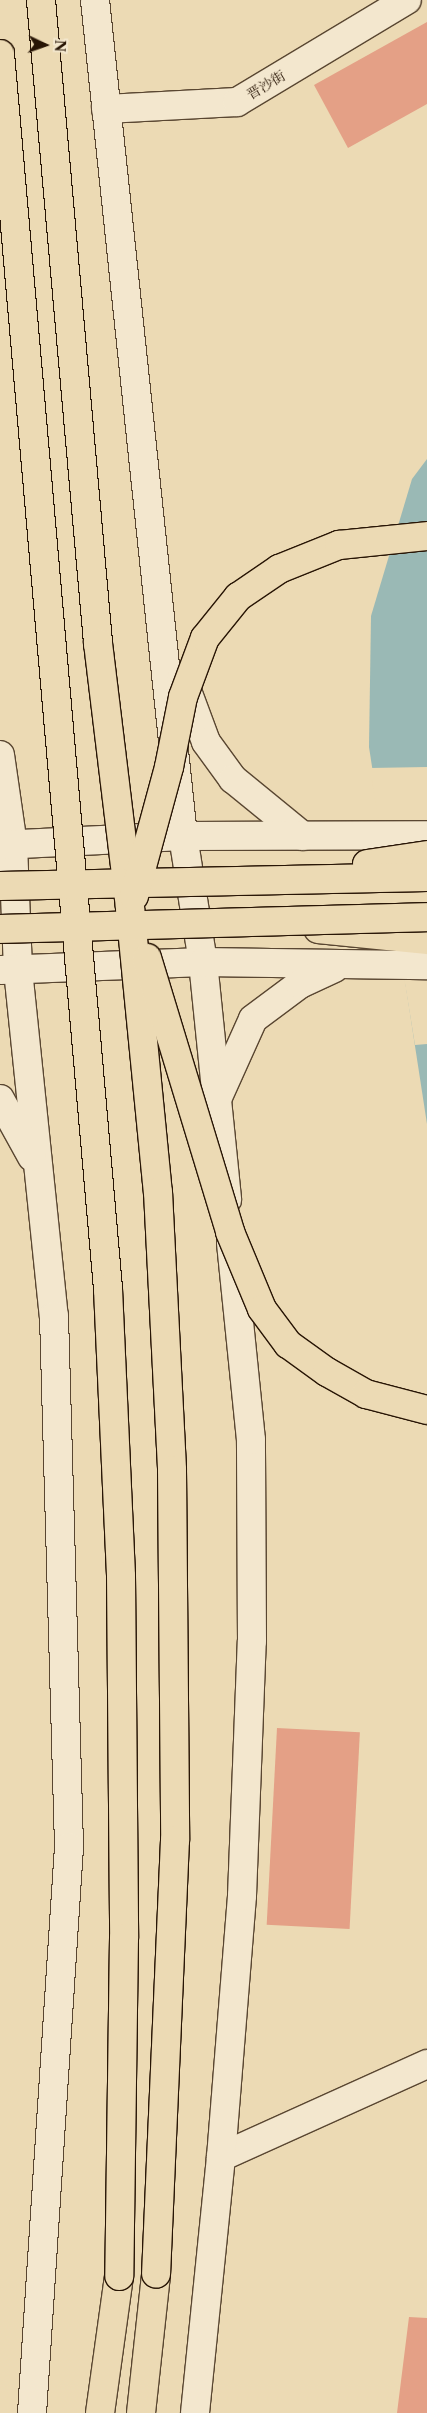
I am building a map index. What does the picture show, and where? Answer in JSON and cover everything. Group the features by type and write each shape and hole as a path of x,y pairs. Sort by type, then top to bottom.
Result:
{"main road":[{"path":"41,0 98,643 130,908 158,1192 172,1470 175,1840 156,2274 141,2413"},
{"path":"95,0 158,580 183,836 203,962 251,1440 252,1631 242,1896 221,2157 195,2413"},
{"name":"晋沙街","path":"106,109 237,102 407,0"},
{"path":"0,54 108,1288 121,1596 124,1938 119,2276 100,2413"},
{"path":"427,536 338,545 279,568 238,597 205,638 183,697 169,767 130,908 230,1232 262,1309 288,1344 327,1372 366,1394 427,1410"},
{"path":"158,580 185,689 206,742 233,779 304,836"},
{"path":"0,755 6,845 9,970 39,1170 54,1316 69,1847 32,2413"},
{"path":"6,845 183,836 427,835"},
{"path":"240,881 427,855"},
{"path":"0,886 427,877"},
{"path":"0,928 427,917"},
{"path":"245,922 427,940"},
{"path":"9,970 203,962 427,965"},
{"path":"217,1098 253,1020 300,984 352,964"},
{"path":"0,1099 39,1170"},
{"path":"221,2157 427,2064"}],"water":[{"path":"427,459 427,1124 369,747 371,616 412,479"}],"pier":[{"path":"427,767 427,1044 415,1045 370,768"}],"building":[{"path":"427,22 427,104 348,148 314,85"},
{"path":"277,1728 360,1732 350,1929 267,1925"},
{"path":"409,2317 427,2318 427,2413 397,2413"}]}
